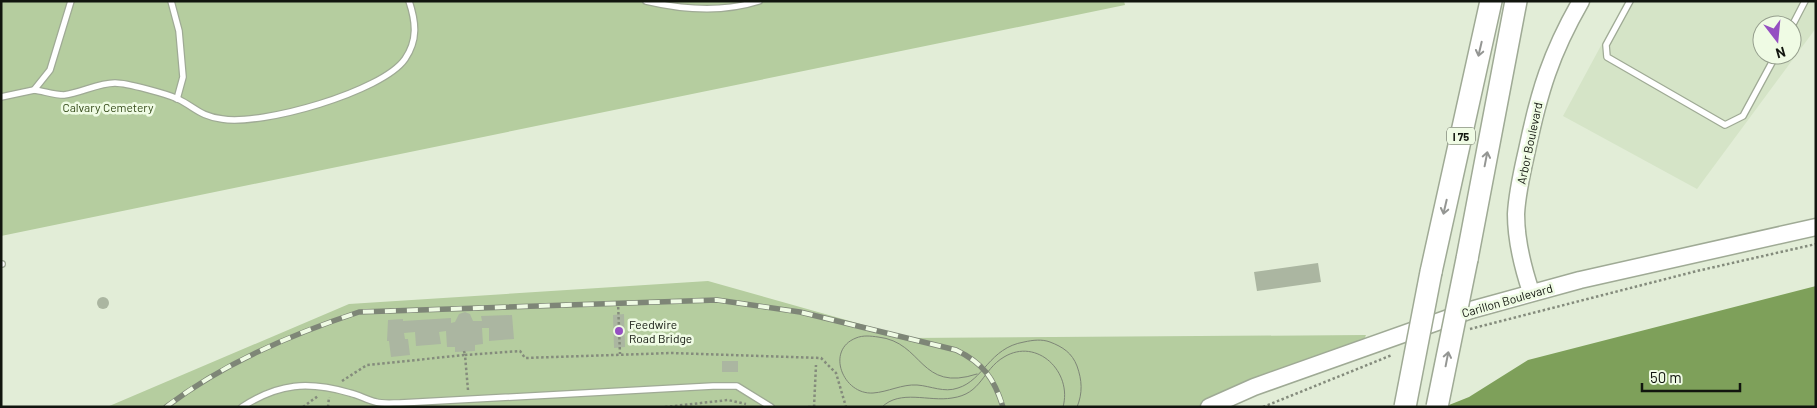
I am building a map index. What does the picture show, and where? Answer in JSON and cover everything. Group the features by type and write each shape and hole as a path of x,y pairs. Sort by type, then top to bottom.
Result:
{"highway":[{"name":"I 75","path":"1405,407 1430,272 1491,1"},
{"name":"I 75","path":"1437,407 1516,1"}],"street":[{"name":"Arbor Boulevard","path":"1532,292 1518,237 1516,215 1519,188 1535,112 1547,70 1561,36 1581,1"},
{"name":"Carillon Boulevard","path":"1209,407 1254,387 1471,310 1532,292 1816,227"}],"lane":[{"path":"34,90 50,70 71,1"},
{"path":"171,1 179,31 184,77 178,99"},
{"path":"1,97 34,90 63,95 116,83 178,99 203,116 224,120 254,119 306,108 383,78 404,60 415,38 415,19 409,1"},
{"path":"646,1 679,9 737,8 760,1"},
{"path":"1630,1 1606,46 1607,57 1724,125 1744,116 1771,65"},
{"path":"1798,15 1805,1"},
{"path":"242,407 275,389 293,386 331,388 377,402 400,403 532,394 737,386 771,407"}],"path":[{"path":"1467,330 1697,271 1816,244"},
{"path":"618,302 620,354"},
{"path":"464,351 467,382"},
{"path":"303,407 367,365 465,355 520,352 526,358 672,352 821,358 836,374 846,407"},
{"path":"1263,407 1396,353"},
{"path":"808,407 816,407 816,365"},
{"path":"665,407 728,400 748,404"}],"shaded area":[{"path":"1625,1 1816,1 1816,28 1802,47 1802,15 1752,15 1752,65 1789,65 1697,189 1563,116"},
{"path":"1816,286 1816,407 1444,407 1469,397 1528,360"}],"green space":[{"name":"Calvary Cemetery","path":"1,1 1124,1 1125,5 1,236"},
{"path":"708,281 910,338 1366,335 1360,349 1209,407 107,407 349,304"}],"building":[{"path":"1318,263 1321,282 1257,291 1254,272"},
{"path":"101,297 105,297 109,303 105,309 101,309 97,305 97,301"},
{"path":"465,312 470,314 473,321 482,321 481,316 512,315 514,339 489,341 489,328 482,328 483,344 475,345 475,351 455,352 455,347 447,347 446,331 439,332 441,344 416,346 415,332 404,333 405,339 408,339 410,355 391,357 389,341 387,341 388,320 451,318 451,323 455,322 459,314"},
{"name":"Feedwire Road Bridge","path":"624,314 625,347 614,348 613,315"},
{"path":"722,361 738,361 738,372 722,372"}],"tram line":[{"path":"977,374 958,378 944,377 932,372 905,348 893,341 873,336 856,338 847,344 841,352 840,361 846,380 862,392 873,393 911,385 943,390 958,388 967,384 995,357 1012,345 1031,341 1047,341 1063,348 1075,361 1081,386 1077,407"},
{"path":"882,407 889,402 906,397 943,399 962,396 976,387 991,368 1004,357 1016,352 1029,351 1050,361 1057,371 1063,382 1065,394 1063,407"}],"railway":[{"path":"166,407 211,377 258,352 308,330 359,312 717,300 800,312 956,350 973,360 986,372 996,388 1003,407"}],"place":[{"name":"Feedwire Road Bridge","path":"619,331"}]}
